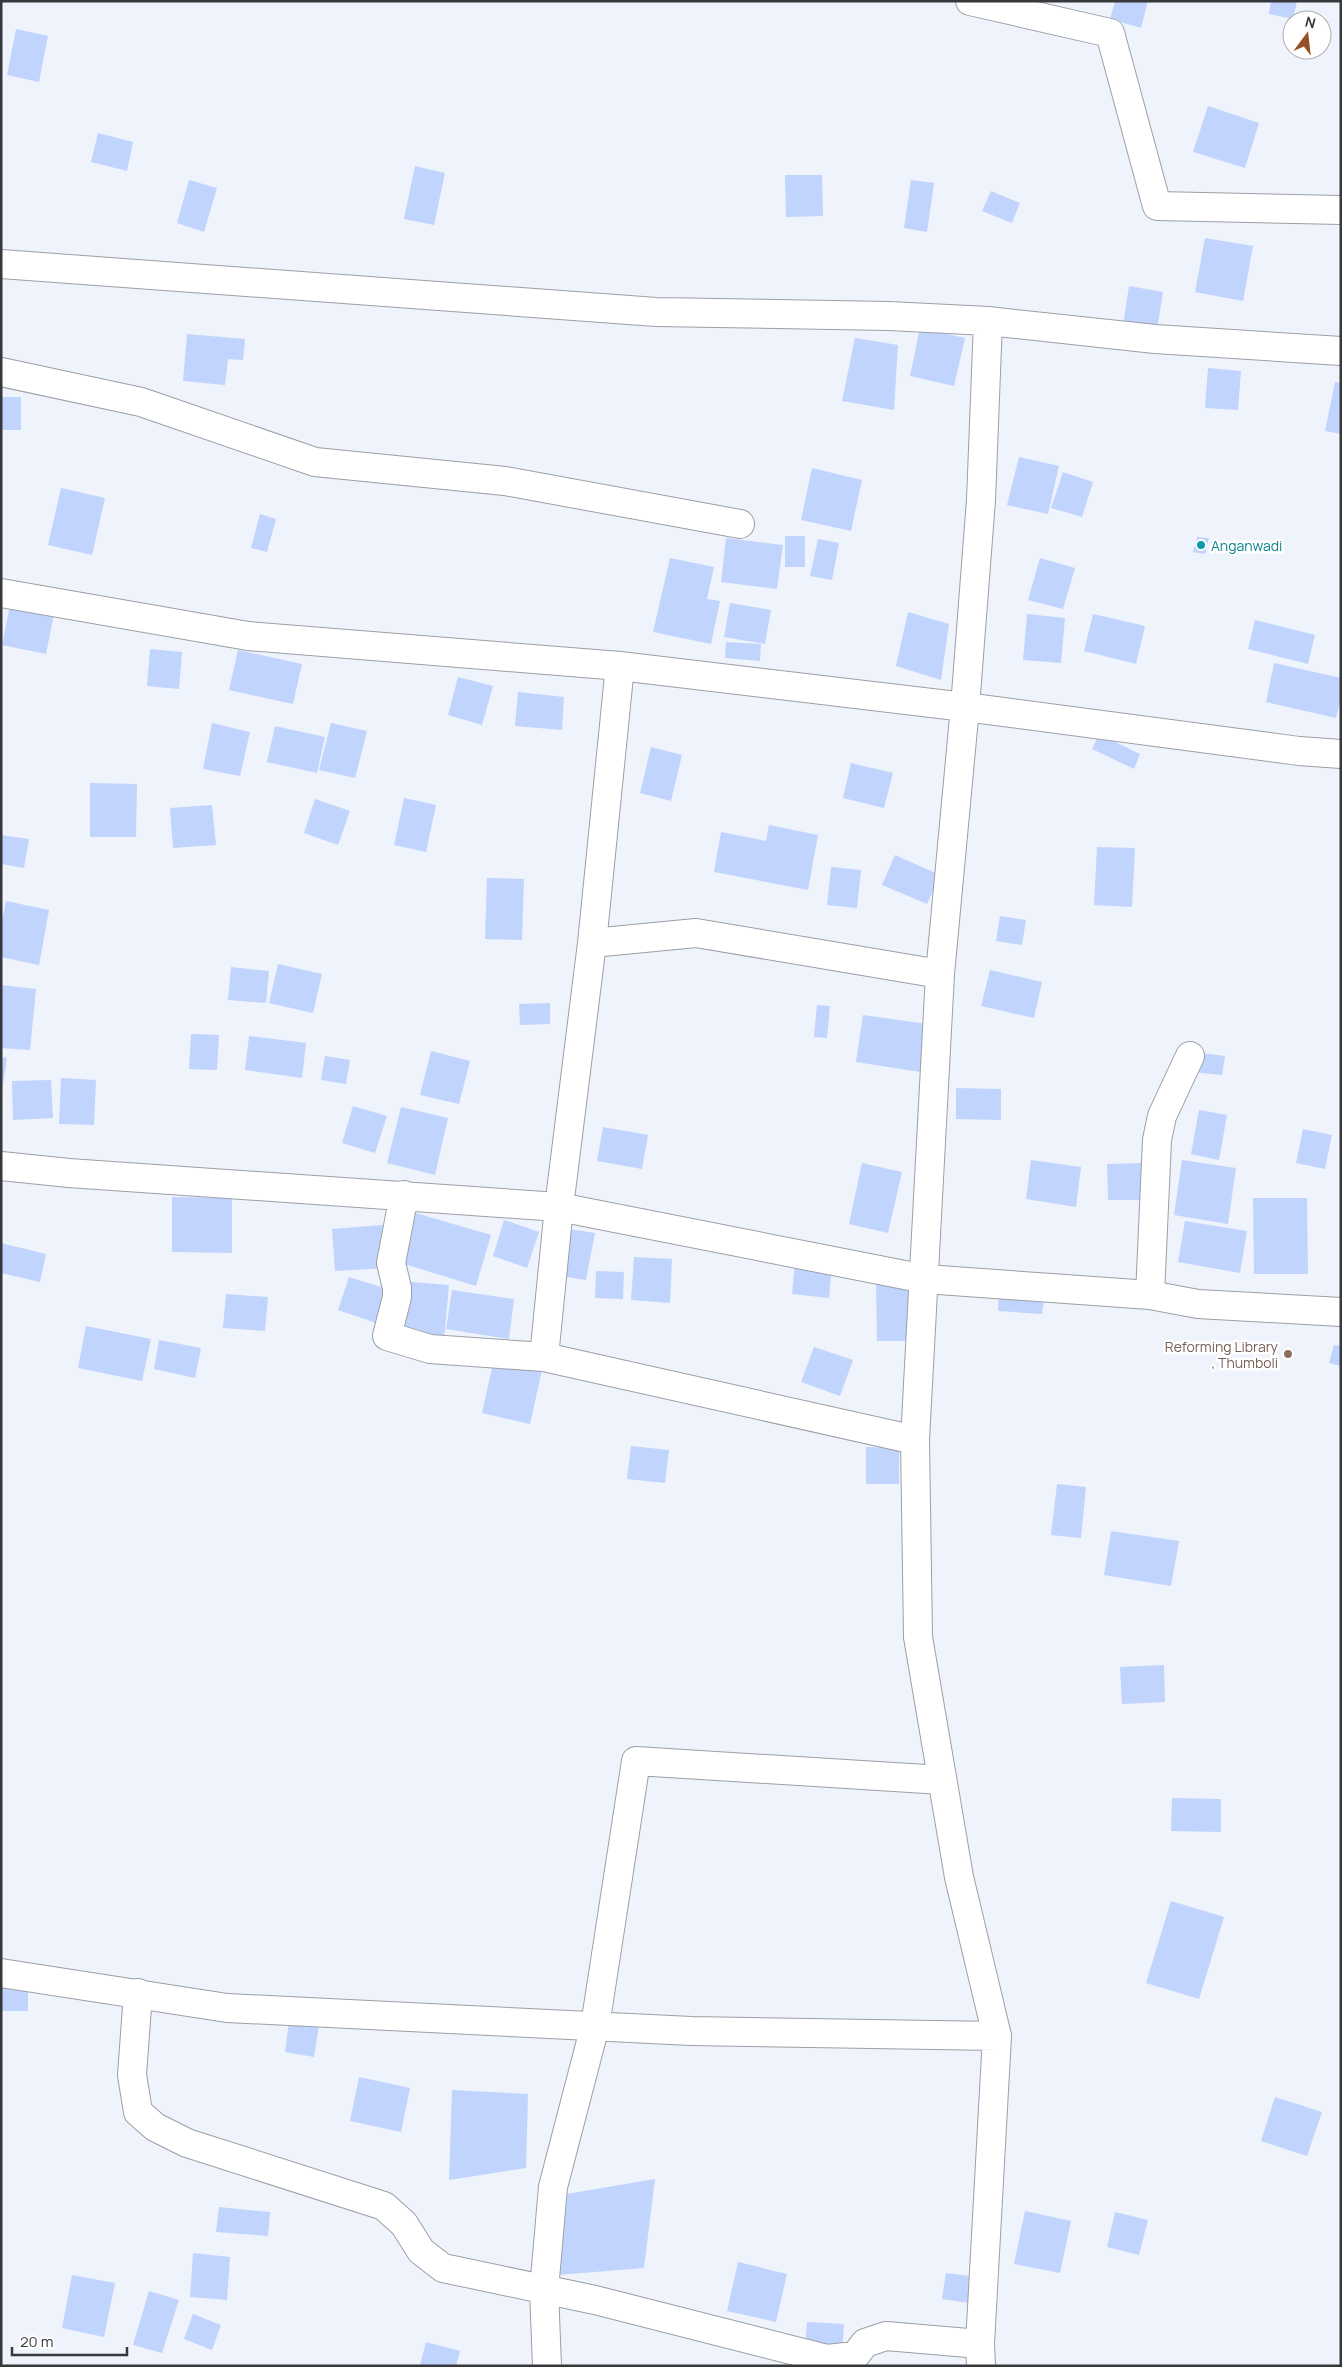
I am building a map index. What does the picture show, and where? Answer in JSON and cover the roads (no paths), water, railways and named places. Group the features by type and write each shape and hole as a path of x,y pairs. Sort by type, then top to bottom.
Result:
{"street":[{"path":"970,1 1110,33 1157,206 1341,210"},
{"path":"1,264 656,312 888,316 988,321 1155,339 1341,351"},
{"path":"138,1993 132,2075 138,2112 155,2127 187,2143 384,2206 404,2224 421,2251 443,2268 595,2300 827,2358 855,2356 865,2342 886,2336 980,2355 997,2036 959,1877 918,1637 915,1440 940,974 965,707 981,500 988,321"},
{"path":"1,372 141,402 315,462 505,482 740,524"},
{"path":"1,593 248,636 620,666 965,707 1299,751 1341,754"},
{"path":"544,1357 559,1207 592,943 620,666"},
{"path":"592,943 696,933 940,974"},
{"path":"1150,1295 1157,1140 1162,1116 1190,1056"},
{"path":"1,1166 69,1173 559,1207 925,1279 1150,1295 1198,1304 1341,1312"},
{"path":"404,1195 392,1263 397,1297 387,1336 430,1349 544,1357 915,1440"},
{"path":"547,2366 544,2290 553,2187 596,2026 636,1761 942,1780"},
{"path":"1,1973 227,2008 701,2031 997,2036"}],"place":[{"name":"Anganwadi","path":"1201,545"},
{"name":"Reforming Library , Thumboli","path":"1288,1354"}]}
